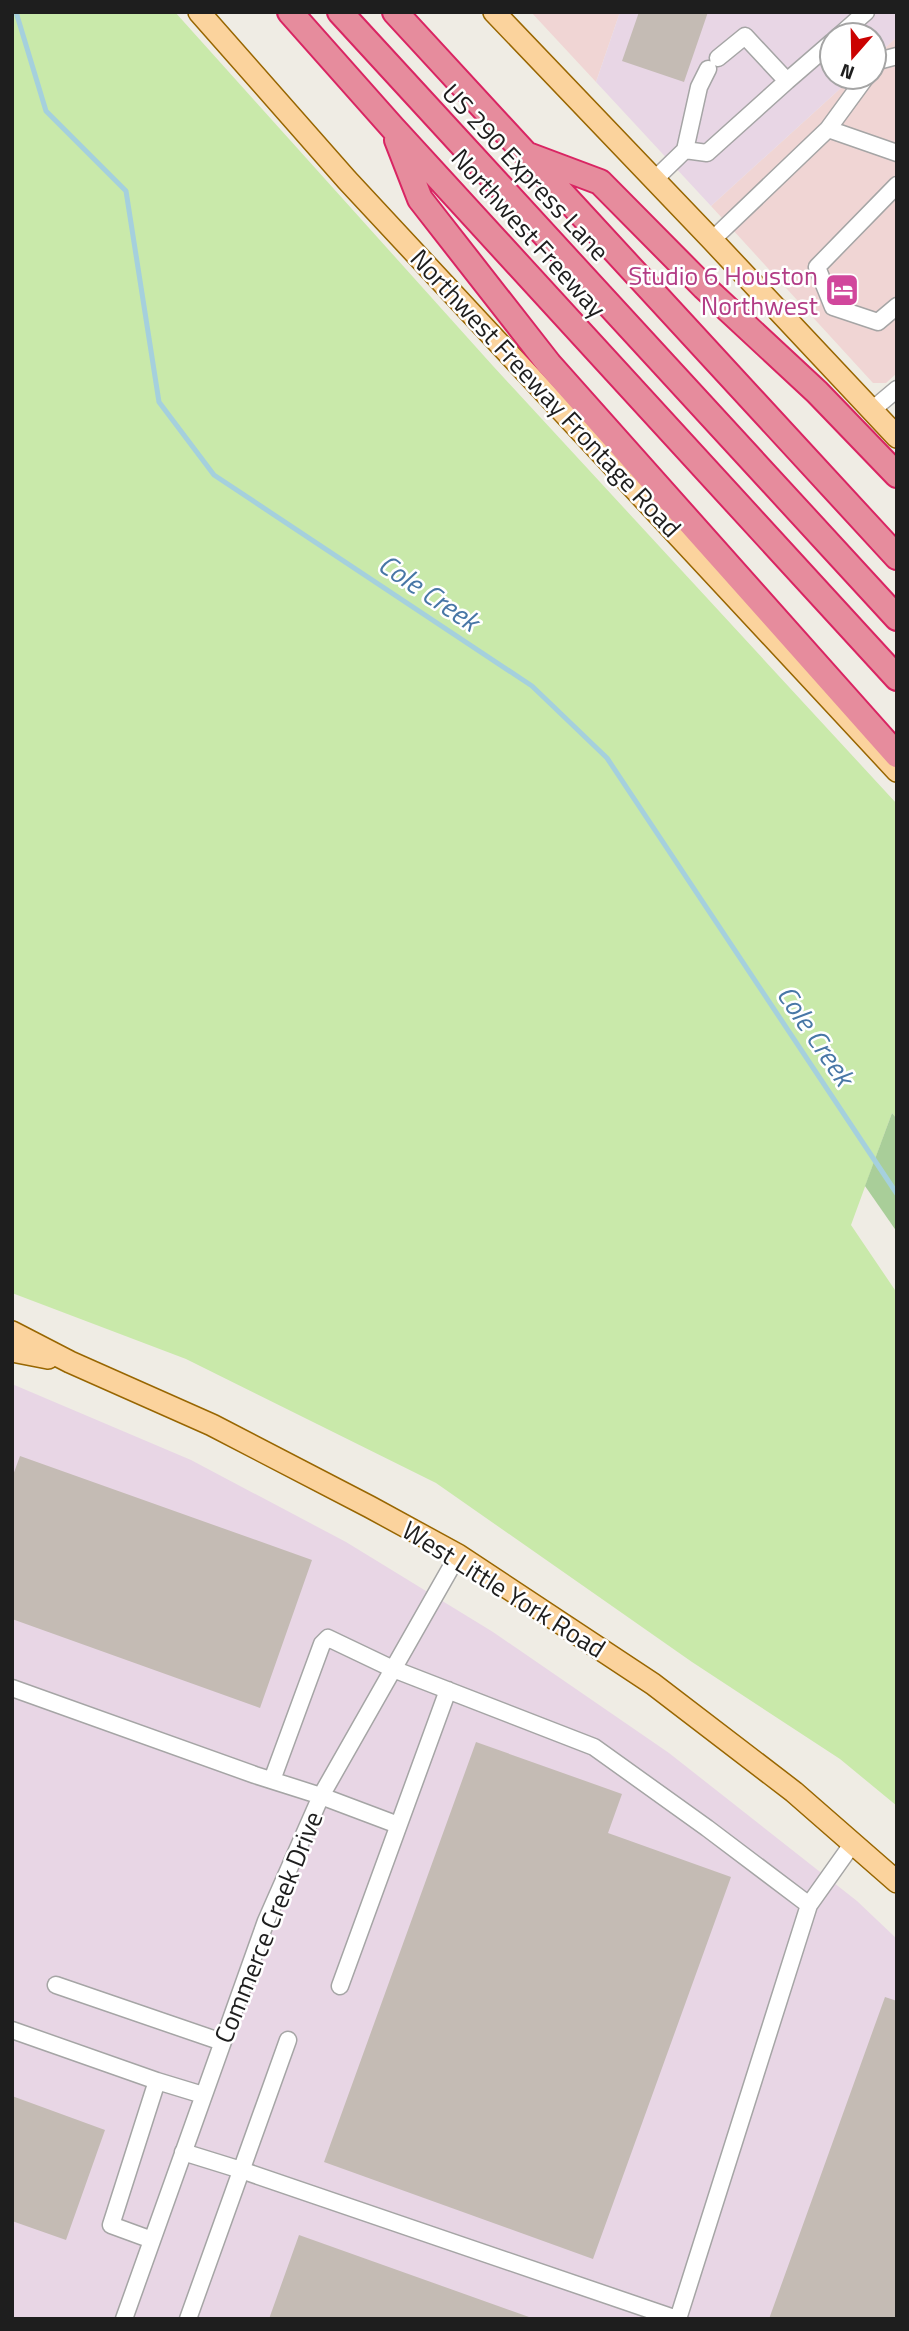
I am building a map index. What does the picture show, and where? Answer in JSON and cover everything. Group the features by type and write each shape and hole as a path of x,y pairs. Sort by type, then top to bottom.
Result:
{"highway":[{"name":"Northwest Freeway","path":"290,12 897,678"},
{"name":"US 290 Express Lane","path":"340,12 897,618"},
{"name":"Northwest Freeway","path":"394,12 897,556"},
{"path":"392,127 420,199 549,364 897,755"},
{"path":"524,154 600,183 704,287 817,392 897,475"}],"main road":[{"name":"Northwest Freeway Frontage Road","path":"199,12 347,180 897,771"},
{"path":"494,12 897,437"},
{"name":"West Little York Road","path":"12,1332 70,1362 212,1425 458,1556 653,1684 794,1792 897,1882"},
{"name":"West Little York Road","path":"12,1351 70,1362"}],"street":[{"path":"654,180 685,150 699,87 713,64 744,36 788,81"},
{"path":"685,150 707,153 818,54"},
{"path":"712,240 828,129 856,91"},
{"path":"828,129 897,153"},
{"path":"897,185 817,267 833,307 878,322 897,306"},
{"path":"872,410 897,388"},
{"name":"Commerce Creek Drive","path":"124,2319 265,1921 321,1796 458,1556"},
{"path":"272,1780 322,1644 328,1638 393,1669 594,1746 809,1905"},
{"path":"12,1688 398,1825"},
{"path":"340,1986 449,1690"},
{"path":"183,2152 678,2319 809,1905 853,1843"},
{"path":"56,1985 222,2042"},
{"path":"12,2031 203,2095"},
{"path":"188,2319 288,2040"},
{"path":"152,2240 111,2225 157,2081"}],"shaded area":[{"path":"531,12 620,12 596,82"},
{"path":"620,12 897,12 897,37 888,45 888,21 818,21 818,91 838,91 711,206 596,82"},
{"name":"Studio 6 Houston Northwest","path":"897,37 897,373 886,383 873,383 711,206 838,91 888,91 888,45"},
{"path":"12,1384 191,1460 346,1542 493,1632 669,1753 857,1901 897,1939 897,2319 12,2319"}],"green space":[{"path":"12,12 175,12 493,366 897,804 897,1119 892,1113 851,1225 897,1293 897,1806 840,1759 692,1662 436,1483 186,1359 12,1293"},
{"path":"892,1113 897,1119 897,1232 865,1186"}],"building":[{"path":"639,12 708,12 684,82 622,61"},
{"path":"20,1456 312,1560 260,1708 12,1619 12,1478"},
{"path":"476,1742 622,1794 608,1833 731,1877 593,2259 324,2162"},
{"path":"885,1997 897,2001 897,2319 769,2319"},
{"path":"12,2096 105,2130 66,2240 12,2221"},
{"path":"299,2235 529,2317 529,2319 269,2319"}],"waterway":[{"name":"Cole Creek","path":"16,12 46,111 126,191 159,402 214,475 532,686 607,758 897,1194"}],"place":[{"name":"Studio 6 Houston Northwest","path":"842,290"}]}
